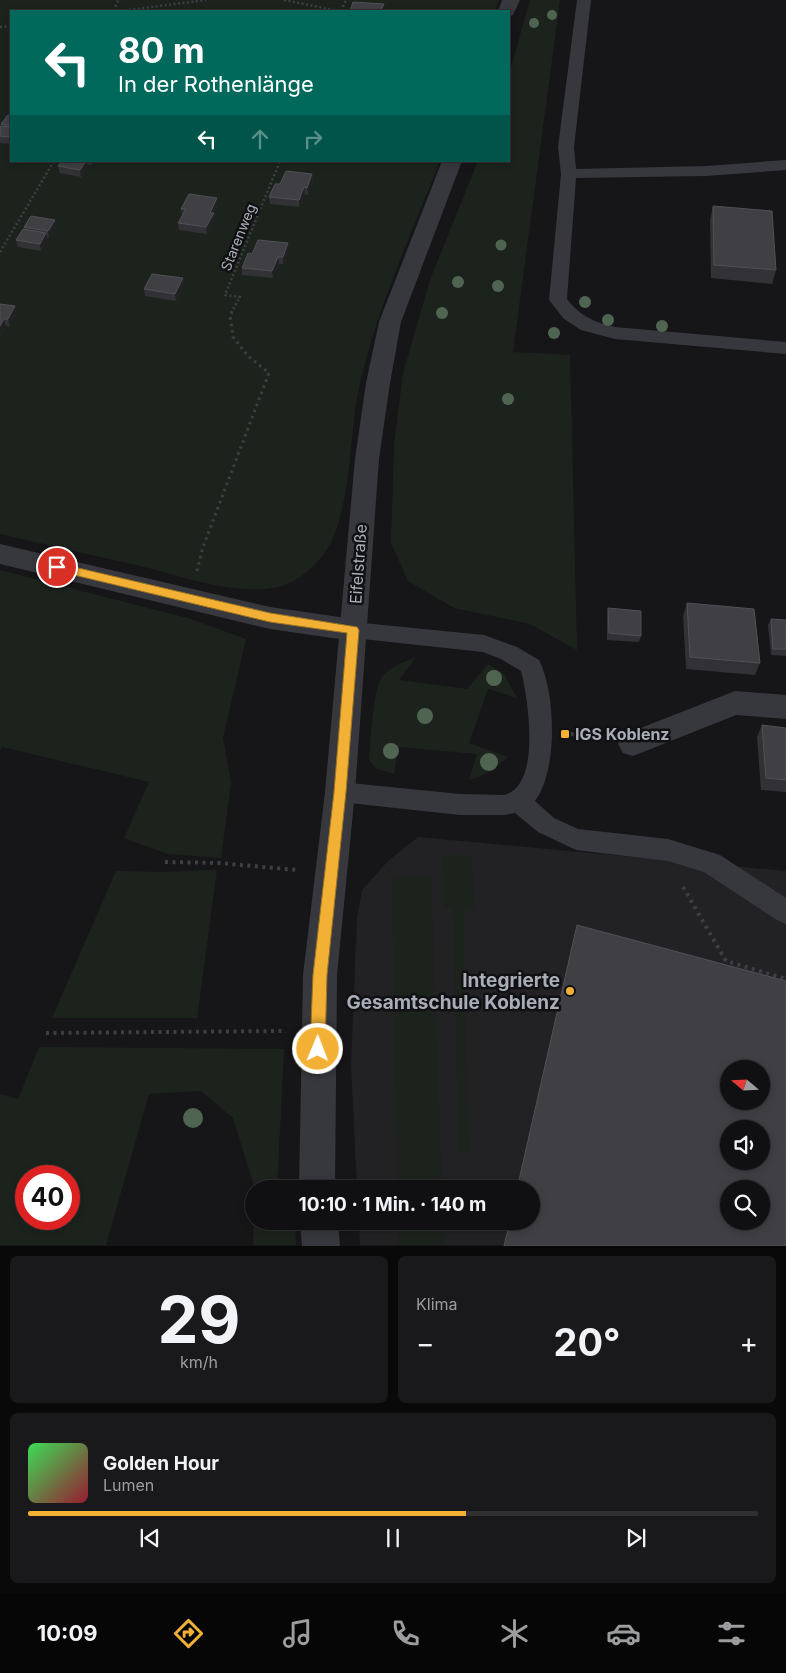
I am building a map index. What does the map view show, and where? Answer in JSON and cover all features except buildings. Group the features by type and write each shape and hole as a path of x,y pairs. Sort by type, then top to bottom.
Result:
{"street":[{"name":"Eifelstraße","path":"317,1180 320,975 340,792 367,459 378,383 390,322 452,162"},
{"path":"0,554 270,618 353,630"},
{"path":"633,744 735,703 786,707"},
{"path":"320,1230 321,1246"}],"lane":[{"path":"584,0 566,147 569,174 558,300 570,315 587,326 615,334 786,348"},
{"path":"569,174 706,171 786,165"},
{"path":"340,792 500,806 518,802 531,788 538,764 540,711 537,684 531,666 509,654 484,644 353,630"},
{"path":"518,802 546,825 576,839 668,850 711,863 786,912"}],"path":[{"path":"134,10 206,0"},
{"path":"284,0 335,10"},
{"path":"0,252 53,162"},
{"name":"Starenweg","path":"191,598 203,547 269,373 248,356 233,337 230,315 240,298 225,294 280,162"},
{"path":"668,850 676,876 726,961 786,980"},
{"path":"165,862 219,863 295,870"},
{"path":"46,1033 318,1031"}],"shaded area":[{"path":"0,0 499,0 495,10 10,10 10,162 440,162 397,267 369,347 358,395 348,478 340,518 333,538 324,554 303,575 278,587 245,589 228,587 0,534"},
{"path":"530,0 560,0 513,352 570,355 577,650 530,624 454,608 408,581 391,543 394,445 403,373 430,280 478,162 510,162 510,70"},
{"path":"0,570 191,619 246,639 223,738 231,782 221,858 168,854 124,838 149,782 2,747 0,751"},
{"path":"416,657 399,680 467,689 488,664 504,674 517,698 488,689 469,743 508,757 495,768 469,780 477,754 398,747 394,774 377,769 369,760 374,707 381,679 392,669"},
{"name":"Integrierte Gesamtschule Koblenz","path":"418,837 786,871 786,1245 360,1245 359,1230 540,1230 540,1180 357,1180 351,1064 357,918 362,890 388,861"},
{"path":"443,855 472,855 474,908 463,908 469,1151 459,1152 453,907 444,907"},
{"path":"217,870 197,1018 52,1018 116,871"},
{"path":"431,876 442,1180 397,1180 392,877"},
{"path":"39,1047 284,1049 277,1180 252,1180 233,1118 201,1091 149,1094 106,1245 0,1245 0,1094 18,1099"},
{"path":"254,1230 295,1230 296,1245 253,1245"},
{"path":"398,1230 444,1230 444,1245 398,1245"}],"place":[{"name":"IGS Koblenz","path":"565,734"},
{"name":"Integrierte Gesamtschule Koblenz","path":"570,991"}],"route":[{"path":"57,567 270,618 353,630 340,792 320,975 318,1049"}]}
